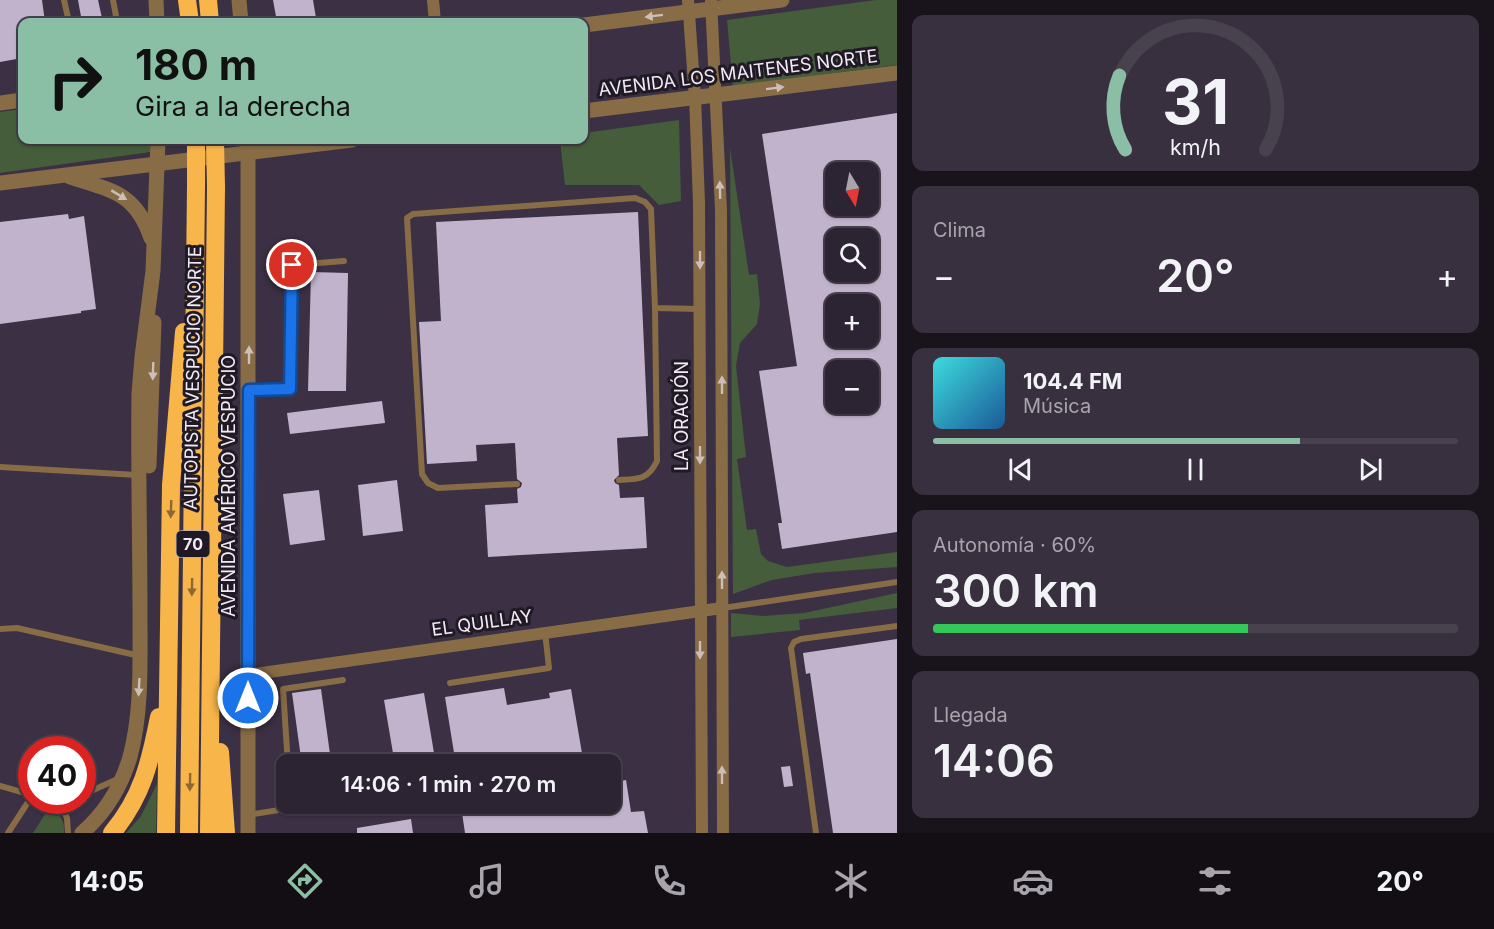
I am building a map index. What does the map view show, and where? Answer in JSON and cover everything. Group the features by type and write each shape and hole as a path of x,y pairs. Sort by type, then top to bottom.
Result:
{"highway":[{"path":"188,0 190,18"},
{"path":"208,0 210,18"},
{"path":"215,18 216,0"},
{"name":"AUTOPISTA VESPUCIO NORTE","path":"189,833 196,144"},
{"name":"AUTOPISTA VESPUCIO NORTE","path":"209,833 216,144"},
{"path":"166,833 172,467 185,319 195,256"},
{"path":"211,658 226,833"},
{"path":"112,833 130,809 145,778 168,668"}],"street":[{"path":"239,0 241,18"},
{"path":"433,0 435,18"},
{"path":"588,24 689,6 782,0"},
{"path":"712,4 717,96 721,268 723,833"},
{"name":"LA ORACIÓN","path":"689,6 699,203 702,833"},
{"name":"AVENIDA LOS MAITENES NORTE","path":"588,110 897,73"},
{"path":"0,103 18,101"},
{"path":"140,524 148,479 152,420 153,271 158,144"},
{"path":"0,183 157,163 248,146 283,144"},
{"name":"AVENIDA AMÉRICO VESPUCIO","path":"248,146 248,833"},
{"path":"65,175 106,188 131,203 142,216 154,248"},
{"path":"82,833 107,806 123,777 135,733 140,656 140,376 153,271"},
{"name":"EL QUILLAY","path":"248,675 722,608"}],"lane":[{"path":"64,0 68,18"},
{"path":"113,0 115,18"},
{"path":"517,484 438,488 428,483 422,474 407,218 413,214 635,198 645,202 651,209 657,461 646,476 619,480"},
{"path":"249,390 290,389 292,265 344,261"},
{"path":"655,308 699,309"},
{"path":"0,467 140,475"},
{"path":"722,608 897,582"},
{"path":"816,833 791,648 794,642 801,639 897,626"},
{"path":"0,629 17,628 140,656"},
{"path":"450,682 549,668 544,632"},
{"path":"287,754 283,688 344,680"},
{"path":"96,789 123,777"},
{"path":"0,786 18,792"},
{"path":"248,815 276,809"},
{"path":"8,833 20,814"},
{"path":"66,814 68,833"}],"green space":[{"path":"876,0 897,0 897,65 733,86 727,20"},
{"path":"18,110 18,144 150,144 150,152 0,173 0,112"},
{"path":"679,120 681,201 659,205 639,185 565,185 560,144 588,144 588,132"},
{"path":"730,148 749,275 757,274 760,304 757,324 740,343 736,366 746,457 737,459 747,530 756,529 761,554 768,561 787,567 897,552 897,567 815,573 772,580 733,594"},
{"path":"897,593 897,608 799,620 800,630 731,637 731,613 763,616 804,613"},
{"path":"157,784 156,833 126,833 141,816"},
{"path":"45,814 57,814 64,824 64,833 33,833"}],"building":[{"path":"0,0 42,0 44,18 18,18 18,59 0,62"},
{"path":"78,0 98,0 102,18 81,18"},
{"path":"273,0 313,0 316,18 276,18"},
{"path":"897,113 897,532 782,549 778,523 782,523 759,371 797,366 762,134"},
{"path":"638,212 648,436 617,438 619,475 614,480 619,485 620,498 644,497 647,548 488,557 485,505 518,503 517,489 522,483 517,479 515,443 476,445 477,461 427,464 419,322 441,321 436,222"},
{"path":"68,214 69,219 84,216 96,309 0,324 0,222"},
{"path":"311,272 348,273 346,391 308,391"},
{"path":"382,401 385,423 290,434 287,413"},
{"path":"397,480 403,531 363,536 358,485"},
{"path":"319,490 325,540 290,545 283,494"},
{"path":"897,639 897,833 833,833 810,673 806,674 803,653"},
{"path":"504,688 507,705 550,698 549,693 571,689 582,754 454,754 445,697"},
{"path":"321,689 330,754 300,754 292,693"},
{"path":"424,693 434,754 393,754 384,700"},
{"path":"790,766 793,786 784,787 781,767"},
{"path":"626,780 631,812 644,811 648,833 465,833 462,814 621,814 621,781"},
{"path":"411,819 413,833 357,833 357,828"}],"route":[{"path":"248,698 249,390 290,389 292,265"}]}
